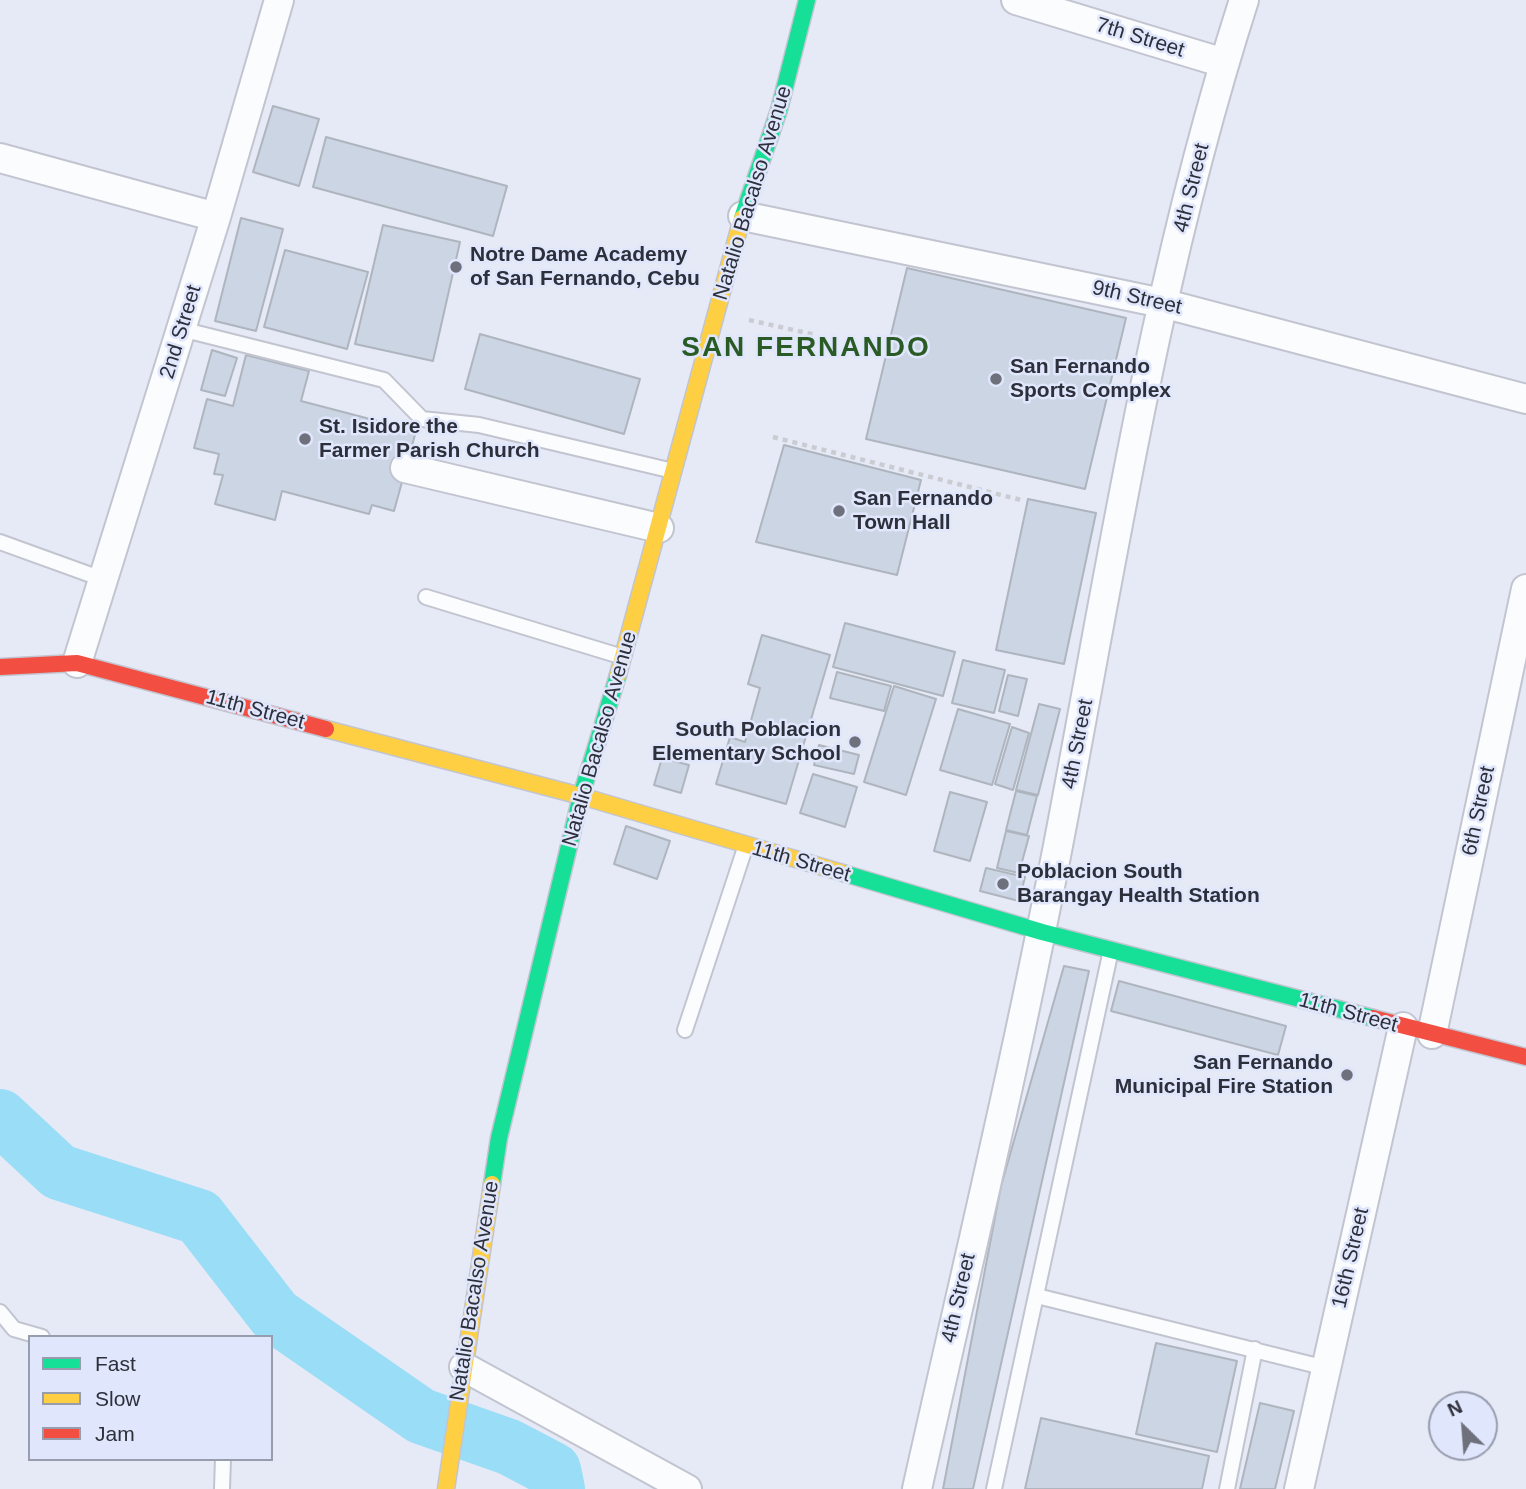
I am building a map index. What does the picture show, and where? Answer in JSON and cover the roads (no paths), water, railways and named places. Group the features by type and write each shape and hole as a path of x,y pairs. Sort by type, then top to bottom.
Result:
{"main road":[{"name":"Natalio Bacalso Avenue","path":"446,1486 499,1138 581,796 625,657 743,216 779,110 807,0"},
{"name":"11th Street","path":"0,667 78,663 581,796 1042,932 1526,1057"}],"street":[{"name":"2nd Street","path":"78,663 216,217 279,0"},
{"name":"7th Street","path":"1016,0 1224,63"},
{"name":"4th Street","path":"917,1489 1042,932 1162,303 1224,63 1244,0"},
{"path":"0,158 216,217"},
{"name":"9th Street","path":"743,216 1162,303 1526,399"},
{"path":"405,468 659,528"},
{"name":"6th Street","path":"1432,1034 1526,589"},
{"name":"16th Street","path":"1299,1489 1404,1027"},
{"path":"464,1367 687,1489"}],"lane":[{"path":"181,329 384,380 422,419 479,425 674,472"},
{"path":"0,542 105,580"},
{"path":"426,597 625,657"},
{"path":"685,1030 746,845"},
{"path":"994,1489 1112,950"},
{"path":"1037,1296 1326,1368"},
{"path":"0,1312 15,1328 36,1335"},
{"path":"1227,1489 1255,1349"},
{"path":"222,1489 223,1461"}],"waterway":[{"path":"0,1117 59,1172 199,1217 275,1315 421,1416 509,1447 553,1470 557,1489"}],"place":[{"name":"Notre Dame Academy of San Fernando, Cebu","path":"456,267"},
{"name":"San Fernando Sports Complex","path":"996,379"},
{"name":"St. Isidore the Farmer Parish Church","path":"305,439"},
{"name":"San Fernando Town Hall","path":"839,511"},
{"name":"South Poblacion Elementary School","path":"855,742"},
{"name":"Poblacion South Barangay Health Station","path":"1003,884"},
{"name":"San Fernando Municipal Fire Station","path":"1347,1075"}],"district":[{"name":"SAN FERNANDO","path":"806,348"}]}
